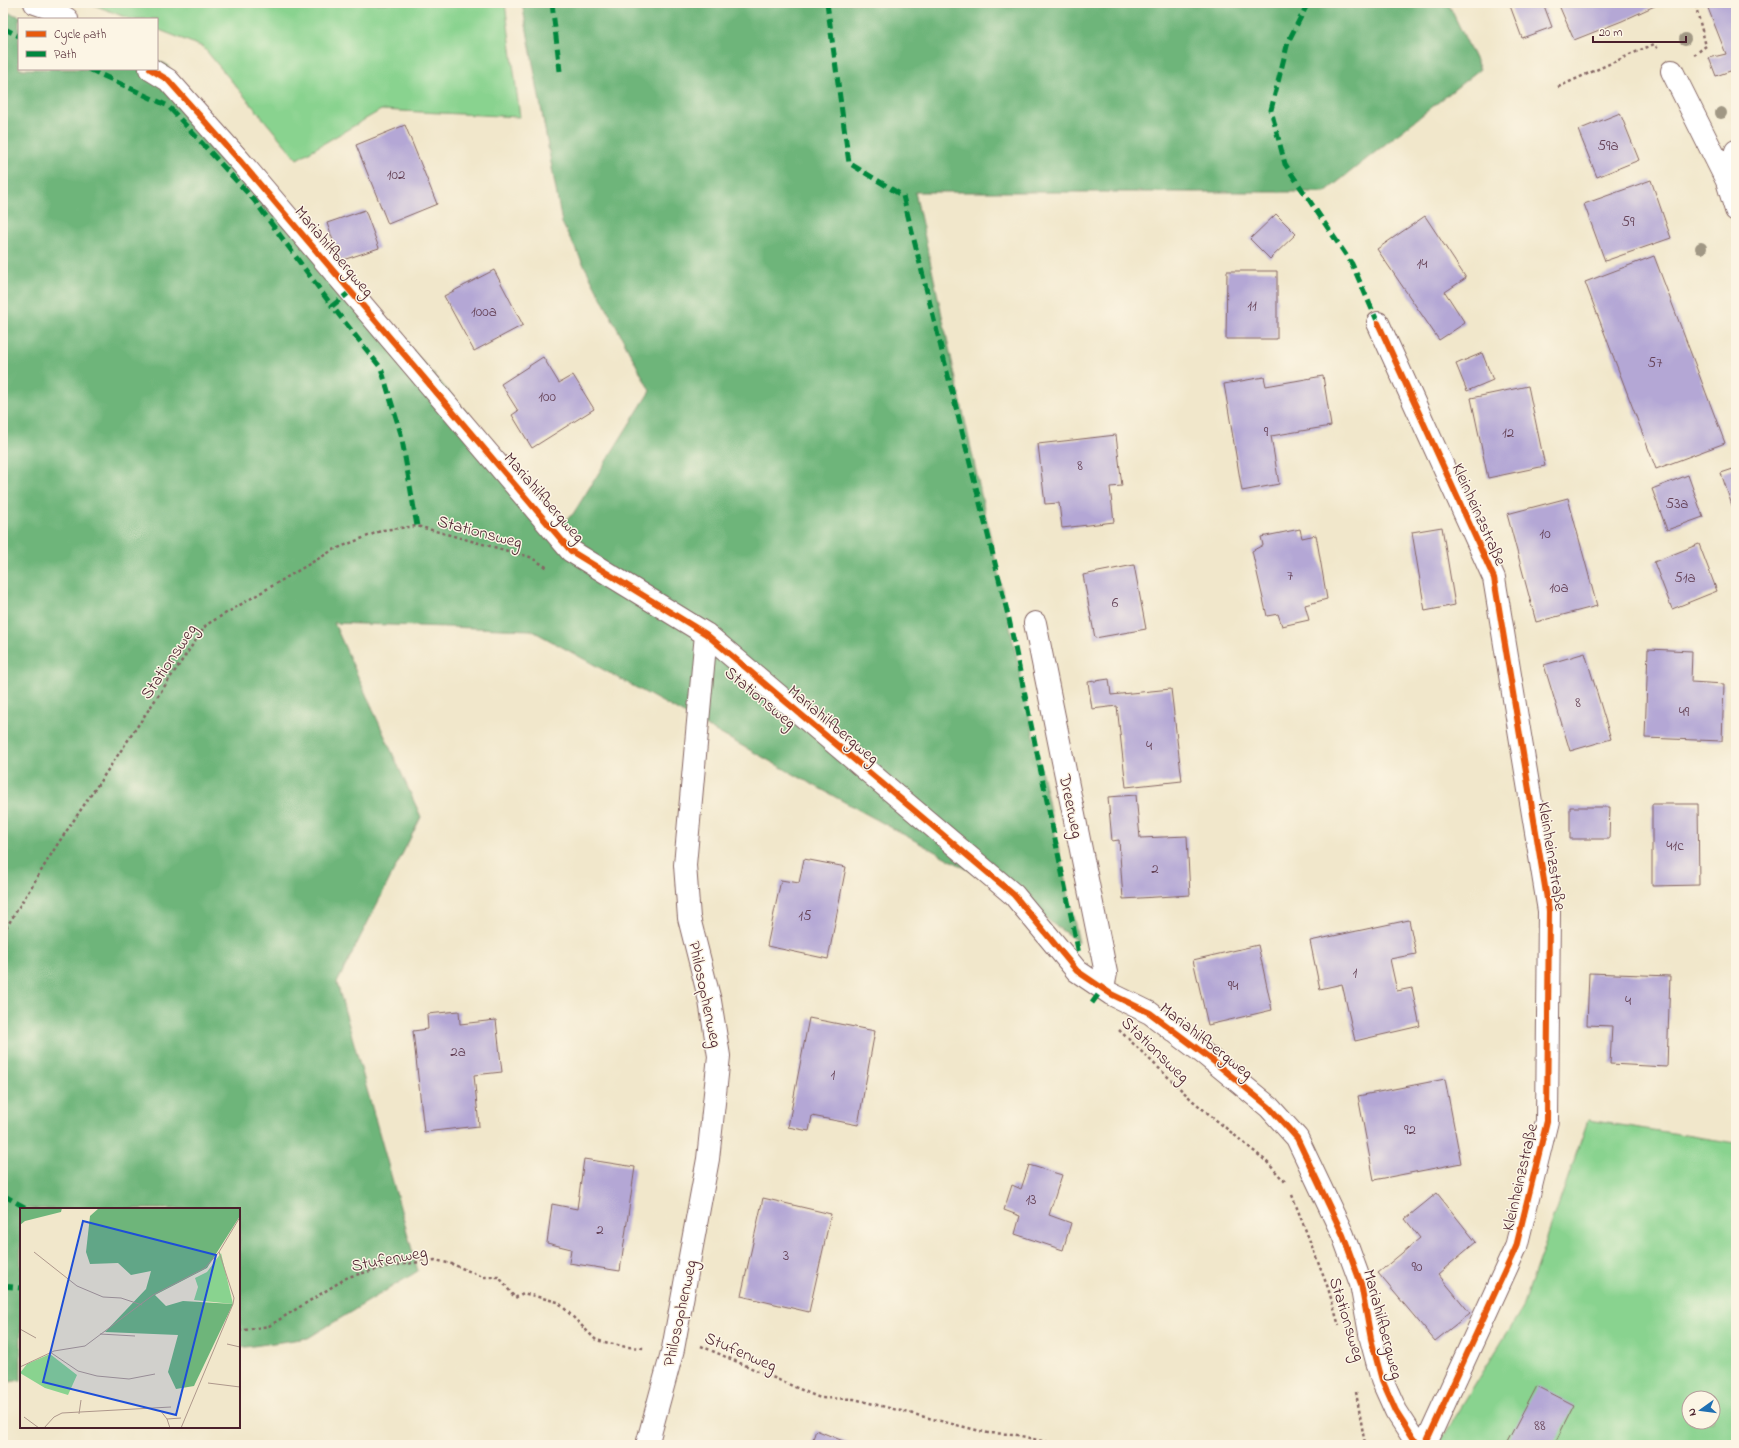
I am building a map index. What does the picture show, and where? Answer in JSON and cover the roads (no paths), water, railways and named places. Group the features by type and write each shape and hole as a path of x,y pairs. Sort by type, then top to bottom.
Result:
{"street":[{"path":"35,3 49,8 65,18"},
{"name":"Mariahilfbergweg","path":"152,70 168,80 240,161 571,551 706,634 1014,895 1078,970 1111,994 1150,1013 1207,1056 1269,1107 1296,1138 1343,1236 1361,1284 1371,1339 1382,1380 1396,1411 1418,1445"},
{"path":"1672,71 1727,181 1736,210"},
{"path":"1727,181 1736,151"},
{"name":"Kleinheinzstraße","path":"1378,323 1494,578 1549,911 1547,1121 1516,1247 1427,1441 1423,1445"},
{"name":"Dreerweg","path":"1035,623 1106,973 1103,988"},
{"name":"Philosophenweg","path":"647,1445 673,1349 708,1159 719,1056 710,1001 689,918 685,865 706,634"}]}
